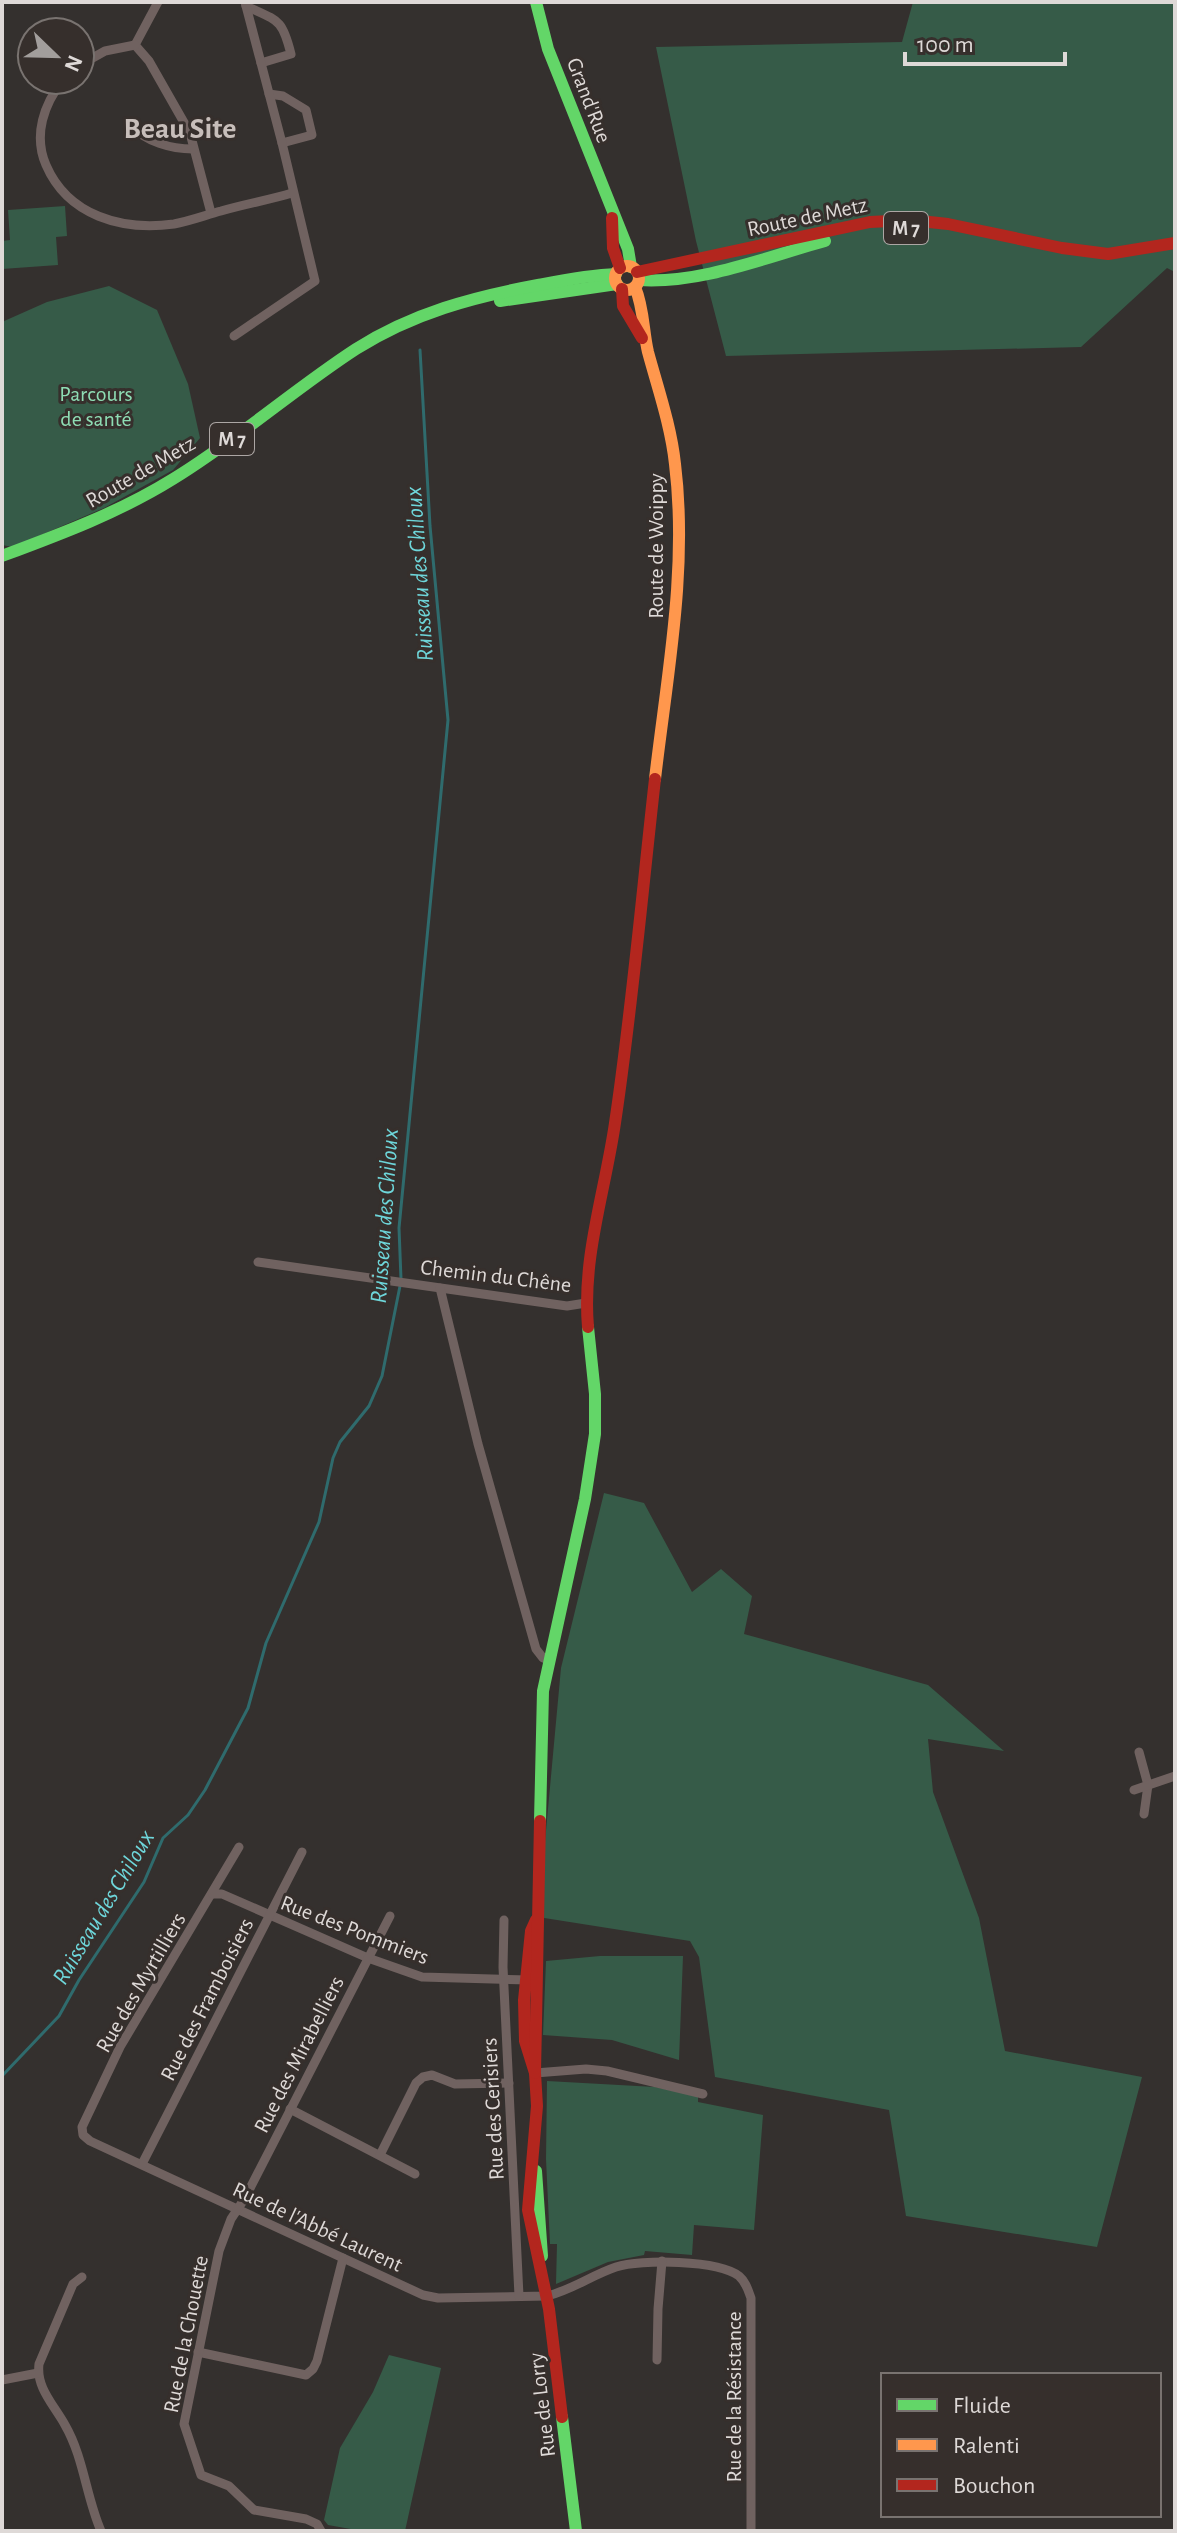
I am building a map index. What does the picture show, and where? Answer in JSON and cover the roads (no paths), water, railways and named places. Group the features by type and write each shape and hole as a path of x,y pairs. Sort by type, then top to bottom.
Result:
{"street":[{"path":"135,45 158,2"},
{"name":"Grand'Rue","path":"536,2 548,49 628,249 627,278"},
{"path":"245,4 276,20 285,29 291,54 261,63"},
{"path":"234,336 315,281 245,4"},
{"path":"96,56 135,45"},
{"path":"135,45 149,61 190,133 211,213"},
{"path":"269,94 297,102 306,110 312,135 282,143"},
{"path":"53,96 44,111 40,145 50,174 68,199 102,219 145,225 175,224 292,193"},
{"path":"130,125 139,134 174,149 193,149"},
{"name":"Grand'Rue","path":"612,211 613,248 627,278"},
{"name":"Route de Metz","path":"2,556 101,518 135,501 202,460 353,351 390,330 451,306 627,278 870,222 926,221 1052,247 1100,253 1135,252 1175,243"},
{"name":"Route de Metz","path":"627,278 648,282 687,276 871,229 924,228 1088,260 1136,260 1175,251"},
{"name":"Route de Woippy","path":"586,1303 593,1233 611,1152 620,1089 678,576 678,509 672,440 663,397 646,344 623,306 627,278"},
{"name":"Chemin du Chêne","path":"258,1262 567,1306 586,1303"},
{"path":"440,1288 478,1444 536,1649 543,1658 549,1659"},
{"name":"Rue de Lorry","path":"576,2531 543,2276 535,2148 537,2106 531,1980 539,1956 543,1691 575,1556 595,1431 595,1393 586,1303"},
{"path":"1139,1752 1148,1785 1144,1814"},
{"path":"1134,1790 1175,1776"},
{"name":"Rue des Myrtilliers","path":"85,2138 82,2127 120,2047 239,1847"},
{"name":"Rue des Framboisiers","path":"142,2164 302,1852"},
{"name":"Rue des Pommiers","path":"213,1894 222,1894 368,1958 422,1977 531,1980"},
{"name":"Rue des Mirabelliers","path":"239,2209 390,1916"},
{"name":"Rue des Cerisiers","path":"504,1920 519,2296"},
{"path":"535,2073 586,2069 607,2071 703,2094"},
{"path":"380,2155 416,2083 423,2077 435,2076 455,2084 509,2083"},
{"path":"290,2109 415,2174"},
{"name":"Rue de l'Abbé Laurent","path":"85,2138 430,2297 547,2296"},
{"name":"Rue de la Chouette","path":"239,2209 230,2220 219,2251 184,2424 199,2472 229,2486 254,2510 306,2519 317,2524 321,2531"},
{"path":"198,2352 306,2375 317,2361 343,2258"},
{"path":"657,2360 662,2261"},
{"name":"Rue de la Résistance","path":"547,2296 615,2267 662,2261 720,2268 737,2275 746,2284 751,2298 751,2531"},
{"path":"82,2277 73,2284 38,2373 48,2400 73,2441 101,2531"},
{"path":"2,2380 38,2373"}],"waterway":[{"name":"Ruisseau des Chiloux","path":"401,1279 399,1228 448,720 430,526 420,350"},
{"name":"Ruisseau des Chiloux","path":"2,2076 59,2016 144,1882 163,1838 188,1815 205,1790 248,1708 266,1643 319,1522 333,1458 340,1442 369,1406 382,1376 400,1286"}],"district":[{"name":"Beau Site","path":"180,128"}],"park label":[{"name":"Parcours de santé","path":"96,406"}]}
